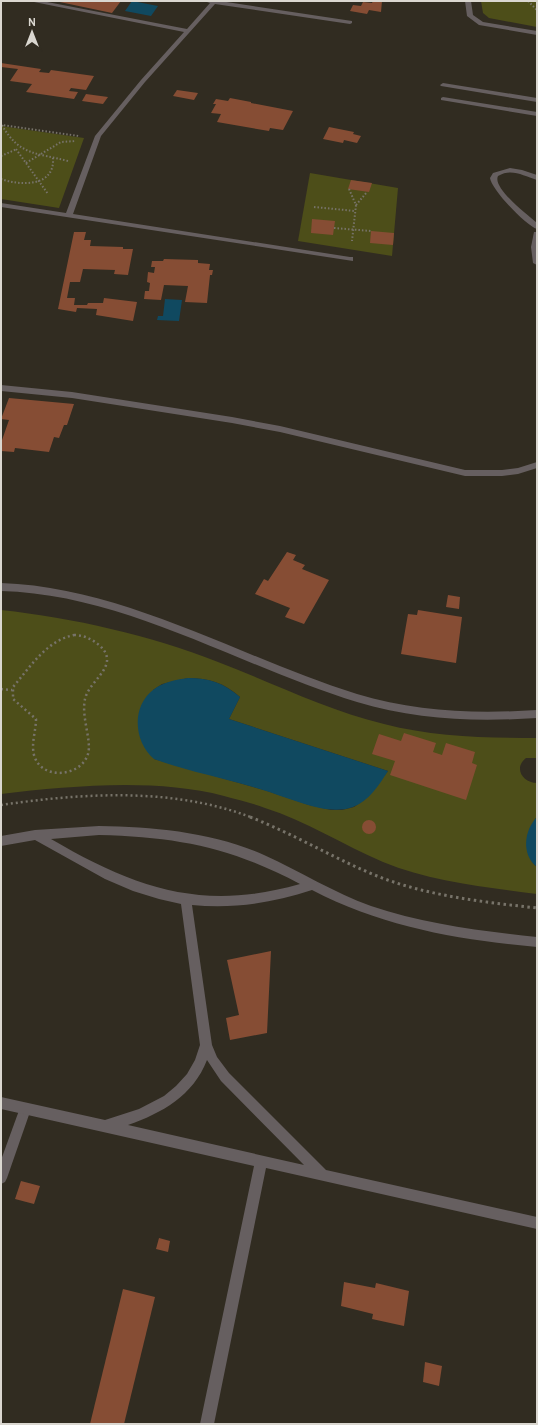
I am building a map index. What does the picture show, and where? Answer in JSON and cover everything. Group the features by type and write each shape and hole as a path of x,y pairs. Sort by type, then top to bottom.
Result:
{"street":[{"path":"32,1 189,31"},
{"path":"468,1 470,16 481,24 537,33"},
{"path":"66,216 97,139 143,81 189,31 210,2 350,22"},
{"path":"443,85 537,100"},
{"path":"443,99 537,114"},
{"path":"537,178 510,170 498,173 494,176 493,181 498,189 537,227"},
{"path":"1,206 350,258"},
{"path":"537,234 535,247 537,263"},
{"path":"1,388 72,395 232,420 280,429 465,473 502,473 537,466"},
{"path":"1,587 60,594 150,618 320,685 380,704 450,715 484,717 537,714"},
{"path":"1,841 35,835 89,832 131,832 197,839 226,846 259,858 360,907 408,922 449,931 537,942"},
{"path":"35,835 82,863 110,877 136,888 186,900 242,901 267,897 313,885"},
{"path":"186,900 206,1045 213,1061 225,1077 323,1175"},
{"path":"104,1127 141,1115 164,1105 192,1077 206,1045"},
{"path":"1,1103 537,1223"},
{"path":"1,1178 25,1108"},
{"path":"207,1424 261,1161"}],"path":[{"path":"528,1 537,10"},
{"path":"84,171 66,160 40,155 21,148 9,138 2,125 97,139"},
{"path":"26,163 68,140 78,141 93,148"},
{"path":"1,156 21,148"},
{"path":"16,149 66,216"},
{"path":"1,178 16,184 38,180 50,174 54,168 53,158"},
{"path":"349,189 356,205"},
{"path":"350,258 356,205 367,192"},
{"path":"314,207 355,210"},
{"path":"334,228 371,231"},
{"path":"79,635 91,639 101,646 106,658 105,668 101,676 89,688 85,698 85,727 89,748 88,754 81,765 64,773 48,772 42,768 38,763 33,750 36,719 30,712 15,702 12,696 12,690 45,649 54,641 65,636 79,635"},
{"path":"1,689 12,690"}],"shaded area":[{"path":"481,1 537,1 537,27 489,18 483,13"},
{"path":"1,126 84,138 59,208 1,199"},
{"path":"310,173 398,188 392,256 298,241"},
{"path":"1,610 28,613 84,623 138,636 192,652 320,704 384,724 422,732 460,736 537,738 537,758 526,758 520,766 520,770 524,778 537,783 537,817 535,819 530,838 529,851 532,862 537,867 537,894 459,883 401,869 383,862 280,813 224,796 197,790 141,785 113,785 56,788 1,794","holes":["188,678 216,682 228,688 240,697 229,719 388,771 364,800 354,807 342,810 331,810 309,805 264,790 154,759 153,690 162,684"]}],"water":[{"path":"132,1 158,6 151,16 125,11"},
{"path":"165,299 182,300 179,321 157,320 158,316 163,316"},
{"path":"188,678 216,682 228,688 240,697 229,719 388,771 369,797 364,801 353,807 332,810 311,806 241,783 178,767 154,759 147,752 139,734 138,715 141,706 146,697 157,687 169,682"},
{"path":"537,817 537,867 528,856 526,842 529,829"}],"building":[{"path":"55,1 121,1 112,13"},
{"path":"373,1 382,1 381,12 369,10 367,14 350,11 353,5 361,6 363,2 372,3"},
{"path":"1,63 41,69 39,72 49,73 51,70 94,76 86,90 71,88 69,91 78,92 74,99 26,92 32,84 10,81 18,69 1,67"},
{"path":"177,90 198,93 194,100 173,96"},
{"path":"86,94 108,97 103,104 82,101"},
{"path":"230,98 293,111 283,130 270,128 269,131 217,122 221,114 211,113 216,104 213,104 216,99 228,101"},
{"path":"329,127 354,132 353,134 361,136 357,143 344,140 343,143 323,139"},
{"path":"351,180 372,183 369,192 348,189"},
{"path":"312,219 335,221 333,235 311,233"},
{"path":"371,231 394,233 393,245 370,243"},
{"path":"74,232 86,232 84,240 91,240 90,246 123,247 123,249 133,249 128,275 114,274 115,270 83,269 80,282 70,282 67,298 75,298 74,305 103,303 104,298 137,302 133,321 96,315 97,309 77,308 76,312 58,309"},
{"path":"164,259 198,260 198,263 210,264 209,270 213,270 212,275 210,275 207,303 185,302 188,286 164,285 161,300 144,299 145,291 149,291 150,283 147,282 148,272 154,273 155,267 151,267 152,261 163,261"},
{"path":"9,398 74,404 67,425 64,425 59,438 54,437 49,452 15,448 14,452 1,451 1,443 9,420 1,419"},
{"path":"287,552 296,555 293,560 305,565 302,569 329,580 304,624 285,617 290,608 255,594 264,579 268,581"},
{"path":"448,595 460,597 459,609 446,607"},
{"path":"418,610 462,617 456,663 401,654 408,614 417,615"},
{"path":"404,733 436,743 433,752 442,755 446,743 475,752 472,763 477,765 466,800 390,775 395,761 372,754 379,734 401,741"},
{"path":"366,820 372,820 376,824 376,830 372,834 366,834 362,830 362,824"},
{"path":"271,951 267,1033 230,1040 226,1018 239,1015 227,960"},
{"path":"21,1181 40,1186 34,1204 15,1199"},
{"path":"159,1238 170,1241 168,1252 156,1249"},
{"path":"344,1282 375,1288 376,1283 409,1291 404,1326 372,1319 373,1314 341,1306"},
{"path":"123,1289 155,1297 124,1424 90,1424"},
{"path":"425,1362 442,1366 439,1386 423,1382"}]}
